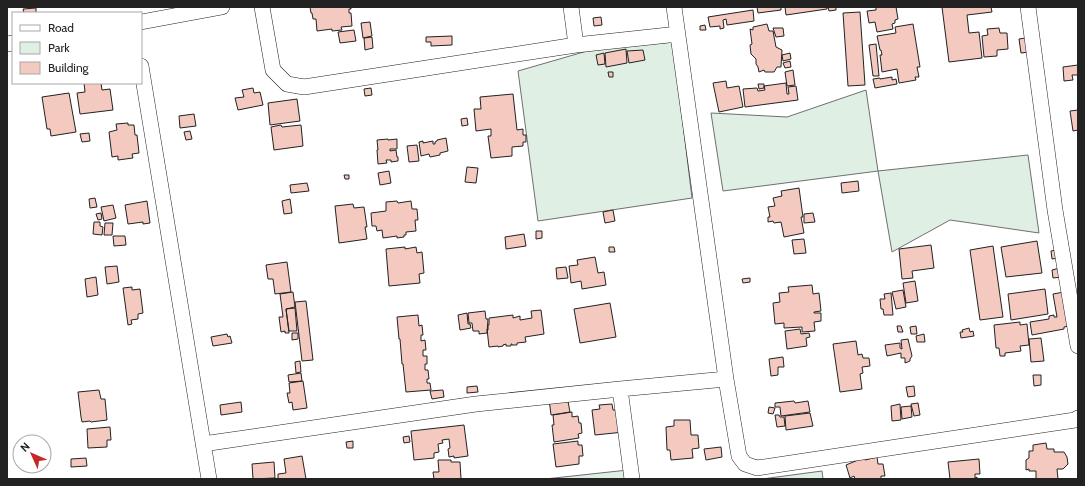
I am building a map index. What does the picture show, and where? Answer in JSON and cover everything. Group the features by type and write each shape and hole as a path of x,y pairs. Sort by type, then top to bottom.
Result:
{"street":[{"path":"142,22 222,7"},
{"path":"262,7 273,70 287,84 304,87 576,45 678,34"},
{"path":"571,7 576,45"},
{"path":"674,7 726,379 740,456 745,464 757,468 1075,420 1078,418"},
{"path":"1028,7 1055,210 1078,346"},
{"path":"142,72 209,479"},
{"path":"203,444 476,404 726,379"},
{"path":"620,389 632,479"}],"green space":[{"path":"673,42 692,198 538,221 518,71 594,49"},
{"path":"866,90 878,171 723,191 711,113 787,117"},
{"path":"1028,155 1039,233 950,220 892,252 878,171"},
{"path":"628,470 629,479 545,479"},
{"path":"822,471 823,479 762,479"}],"building":[{"path":"310,7 351,7 351,9 349,9 349,13 351,13 352,26 341,27 342,30 332,31 332,29 317,31 316,19 313,19"},
{"path":"757,7 781,7 781,10 758,13"},
{"path":"785,7 827,7 827,9 786,15"},
{"path":"828,7 836,7 836,10 829,11"},
{"path":"876,7 896,7 898,19 892,24 893,29 877,32 875,22 869,23 867,11 876,10"},
{"path":"942,7 991,7 992,12 967,15 969,33 979,32 982,58 949,62"},
{"path":"36,8 36,12 24,12 23,9"},
{"path":"753,10 754,21 727,25 726,19 723,20 724,28 720,29 720,26 710,27 708,17"},
{"path":"860,12 865,85 848,86 843,13"},
{"path":"601,17 602,25 594,26 593,18"},
{"path":"370,22 372,36 363,38 361,23"},
{"path":"767,24 769,31 773,31 776,47 782,50 781,67 777,67 774,72 765,72 764,70 759,72 756,59 751,54 750,45 752,44 750,29 753,30 753,27"},
{"path":"913,24 920,67 917,67 919,77 915,77 916,80 899,83 897,69 882,72 880,55 882,55 877,36 896,33 895,27"},
{"path":"705,25 706,30 700,30 700,26"},
{"path":"773,28 783,28 784,36 776,37"},
{"path":"999,28 1000,33 1007,33 1008,49 997,50 997,56 984,57 982,36 988,35 987,29"},
{"path":"354,30 356,41 340,43 338,32"},
{"path":"452,36 452,45 431,46 431,42 426,42 426,37"},
{"path":"372,37 373,48 365,50 364,38"},
{"path":"1025,38 1029,52 1021,53 1019,39"},
{"path":"876,44 879,76 873,76 869,45"},
{"path":"626,49 627,63 606,67 605,53"},
{"path":"643,50 645,60 629,63 627,51"},
{"path":"604,53 605,64 598,65 596,55"},
{"path":"790,53 791,59 783,61 782,55"},
{"path":"790,61 791,67 785,68 783,63"},
{"path":"1078,65 1078,75 1072,75 1073,80 1064,81 1063,67"},
{"path":"793,70 795,85 787,86 785,72"},
{"path":"608,72 613,72 613,77 609,77"},
{"path":"892,77 892,80 896,79 897,84 875,88 873,79"},
{"path":"726,81 727,88 739,86 743,107 719,112 713,83"},
{"path":"786,83 787,94 789,94 788,87 796,86 798,100 745,107 743,89 757,88 758,91 765,90 764,86"},
{"path":"84,84 101,84 102,90 110,89 113,110 80,114 77,93 85,92"},
{"path":"758,84 764,84 764,88 759,89"},
{"path":"253,88 254,93 260,92 263,105 238,110 235,98 244,97 242,90"},
{"path":"371,88 372,95 365,96 364,89"},
{"path":"69,93 76,132 51,136 50,129 47,129 42,97"},
{"path":"513,94 517,130 523,129 523,135 526,135 526,142 523,142 523,146 512,147 512,156 491,158 488,136 491,136 491,129 476,131 474,109 481,109 480,97"},
{"path":"297,99 300,121 270,125 268,103"},
{"path":"1078,110 1078,130 1073,131 1070,111"},
{"path":"194,114 196,126 180,128 179,116"},
{"path":"467,118 468,125 462,126 461,119"},
{"path":"128,123 128,125 134,125 139,153 132,154 133,158 118,160 118,156 112,157 109,132 117,130 116,124"},
{"path":"281,125 282,127 301,125 303,146 274,150 271,127"},
{"path":"190,131 192,139 186,140 184,132"},
{"path":"89,133 90,141 82,142 80,134"},
{"path":"446,138 448,151 440,153 440,155 430,157 429,154 421,156 419,142 423,141 423,143 433,141 433,144 435,144 437,140"},
{"path":"397,139 397,149 390,149 390,151 396,150 398,161 391,162 391,160 386,160 387,163 378,164 377,140"},
{"path":"417,145 419,161 409,162 407,146"},
{"path":"467,167 478,168 476,183 465,182"},
{"path":"389,171 391,183 380,185 378,173"},
{"path":"344,175 349,175 349,179 345,179"},
{"path":"858,181 859,191 842,193 841,183"},
{"path":"307,183 309,191 291,193 290,185"},
{"path":"799,188 803,217 801,217 804,233 784,237 781,222 768,222 768,217 770,217 768,207 775,206 773,198 782,196 781,191"},
{"path":"95,198 97,207 90,208 89,199"},
{"path":"290,199 292,213 284,214 282,201"},
{"path":"147,201 150,223 143,224 143,222 128,224 125,205"},
{"path":"397,201 398,203 411,201 412,209 417,209 418,220 415,220 416,231 406,232 404,237 397,238 397,236 383,238 382,230 377,231 376,226 372,226 371,213 386,211 386,202"},
{"path":"353,204 354,208 364,207 367,239 339,243 335,206"},
{"path":"113,205 116,218 104,221 101,207"},
{"path":"613,210 615,221 605,223 603,212"},
{"path":"101,213 102,219 98,220 96,214"},
{"path":"813,213 815,222 804,223 804,214"},
{"path":"94,222 100,222 100,226 103,227 102,235 93,234"},
{"path":"105,223 113,223 112,235 104,235"},
{"path":"536,231 542,231 542,238 536,239"},
{"path":"524,234 526,246 506,249 505,237"},
{"path":"113,236 125,236 126,245 114,246"},
{"path":"804,239 806,253 794,254 792,240"},
{"path":"1037,241 1042,273 1006,277 1001,247"},
{"path":"931,245 934,268 912,271 913,278 902,279 899,249"},
{"path":"993,246 1003,317 980,320 970,250"},
{"path":"405,247 405,249 416,247 417,253 422,252 424,273 419,274 420,283 389,286 386,249"},
{"path":"609,247 614,247 615,252 609,252"},
{"path":"1056,250 1058,258 1052,259 1051,251"},
{"path":"595,257 598,273 604,272 606,285 582,289 581,281 571,283 569,266 578,265 577,260"},
{"path":"287,262 291,292 275,294 273,279 268,279 266,265"},
{"path":"117,266 119,282 107,284 105,267"},
{"path":"566,267 568,278 557,279 556,268"},
{"path":"1060,268 1062,277 1053,278 1052,270"},
{"path":"96,277 98,295 87,297 85,279"},
{"path":"750,278 750,282 743,283 742,279"},
{"path":"915,281 918,301 906,303 903,283"},
{"path":"812,285 813,294 819,293 821,311 814,312 821,313 821,321 814,322 815,331 802,332 802,327 784,328 784,323 775,324 773,303 780,302 779,293 789,292 788,287"},
{"path":"132,287 132,290 140,289 143,313 138,314 138,319 131,320 132,324 128,325 123,288"},
{"path":"1045,289 1048,314 1011,320 1008,294"},
{"path":"903,290 906,307 896,309 892,292"},
{"path":"293,292 295,307 286,309 289,333 285,333 285,331 281,332 279,317 283,317 280,294"},
{"path":"1064,292 1069,326 1064,327 1064,329 1032,335 1030,322 1049,319 1049,316 1054,315 1054,317 1057,317 1053,294"},
{"path":"891,293 893,315 884,315 883,309 881,309 880,299 885,299 884,294"},
{"path":"306,301 313,360 302,361 295,302"},
{"path":"610,303 616,337 580,343 574,309"},
{"path":"295,308 297,331 289,331 286,309"},
{"path":"541,310 544,334 525,337 526,342 517,343 517,345 511,344 511,346 506,346 506,344 498,347 489,347 487,329 488,330 489,318 513,315 513,318 520,316 520,320 532,318 531,311"},
{"path":"485,311 486,319 488,319 487,333 479,334 479,331 473,331 472,323 469,323 468,313"},
{"path":"467,313 468,324 470,324 471,328 460,330 458,315"},
{"path":"418,315 419,326 422,325 423,335 421,335 421,341 425,340 426,350 423,350 423,356 427,356 425,370 428,370 429,379 427,379 427,383 430,383 431,390 406,392 397,317"},
{"path":"1020,322 1020,325 1027,324 1029,345 1020,346 1021,351 1005,353 1005,356 1000,356 999,348 996,348 994,325"},
{"path":"897,326 901,326 903,332 898,332"},
{"path":"916,326 917,334 911,334 910,327"},
{"path":"969,328 970,332 973,331 974,336 961,338 960,332 963,332 962,330"},
{"path":"800,329 801,334 809,333 810,337 806,338 807,346 787,349 785,331"},
{"path":"292,333 298,333 298,339 292,340"},
{"path":"227,334 228,337 230,336 232,343 213,346 211,337"},
{"path":"924,334 925,342 917,342 916,336"},
{"path":"1041,338 1044,361 1031,362 1029,339"},
{"path":"908,339 912,356 910,361 905,363 905,358 901,358 901,353 887,356 885,345 900,343 900,348 902,349 901,340"},
{"path":"856,341 858,355 862,354 863,358 869,358 870,366 862,367 863,373 860,374 862,389 840,392 833,344"},
{"path":"783,357 784,367 778,367 778,375 771,376 769,359"},
{"path":"300,361 301,372 296,373 295,362"},
{"path":"301,373 302,381 289,382 288,375"},
{"path":"1033,375 1041,375 1041,385 1034,386"},
{"path":"303,381 307,408 293,410 292,402 289,403 287,393 290,393 289,383"},
{"path":"477,386 478,392 467,393 467,387"},
{"path":"914,386 915,396 908,397 906,387"},
{"path":"99,390 101,399 105,399 107,420 82,422 78,392"},
{"path":"443,390 444,397 432,399 430,391"},
{"path":"567,396 570,412 551,415 549,399"},
{"path":"794,401 795,403 808,401 810,412 781,416 780,407 775,407 775,403"},
{"path":"241,402 242,412 221,415 220,405"},
{"path":"918,403 920,415 914,416 911,404"},
{"path":"612,404 613,410 619,410 624,432 595,435 592,410 600,409 599,405"},
{"path":"900,404 901,420 892,421 891,406"},
{"path":"911,406 912,417 902,419 901,407"},
{"path":"769,407 775,408 773,414 768,413"},
{"path":"572,412 572,417 578,416 579,423 581,423 582,433 578,434 579,438 554,442 552,425 554,425 553,415"},
{"path":"810,413 813,426 786,430 785,416"},
{"path":"775,415 784,417 785,426 777,427"},
{"path":"674,420 690,420 691,435 698,435 699,448 692,449 693,458 671,460 670,450 667,450 666,427 674,426"},
{"path":"464,425 468,456 454,458 454,456 449,457 449,439 442,440 443,443 438,444 439,452 434,453 434,458 414,460 411,431"},
{"path":"110,427 111,440 107,440 107,447 88,448 87,429"},
{"path":"409,436 410,442 404,443 403,437"},
{"path":"353,441 353,448 347,448 346,442"},
{"path":"578,441 578,445 582,445 583,456 579,456 579,464 556,467 553,444"},
{"path":"1046,443 1047,449 1054,449 1054,452 1064,452 1067,457 1068,464 1063,469 1057,469 1058,479 1036,479 1036,471 1029,471 1029,469 1026,470 1026,460 1029,458 1029,451 1033,451 1033,445"},
{"path":"721,447 722,457 706,460 704,449"},
{"path":"302,456 306,479 278,479 278,474 286,473 284,459"},
{"path":"877,457 878,464 883,464 885,476 881,476 881,479 855,479 854,476 850,478 846,465 863,458 865,460"},
{"path":"86,458 87,466 71,467 71,459"},
{"path":"979,459 980,474 975,474 975,478 977,477 977,479 950,479 948,462"},
{"path":"438,460 460,462 461,479 434,479 433,472 439,472"},
{"path":"274,462 275,478 253,479 252,464"}]}
